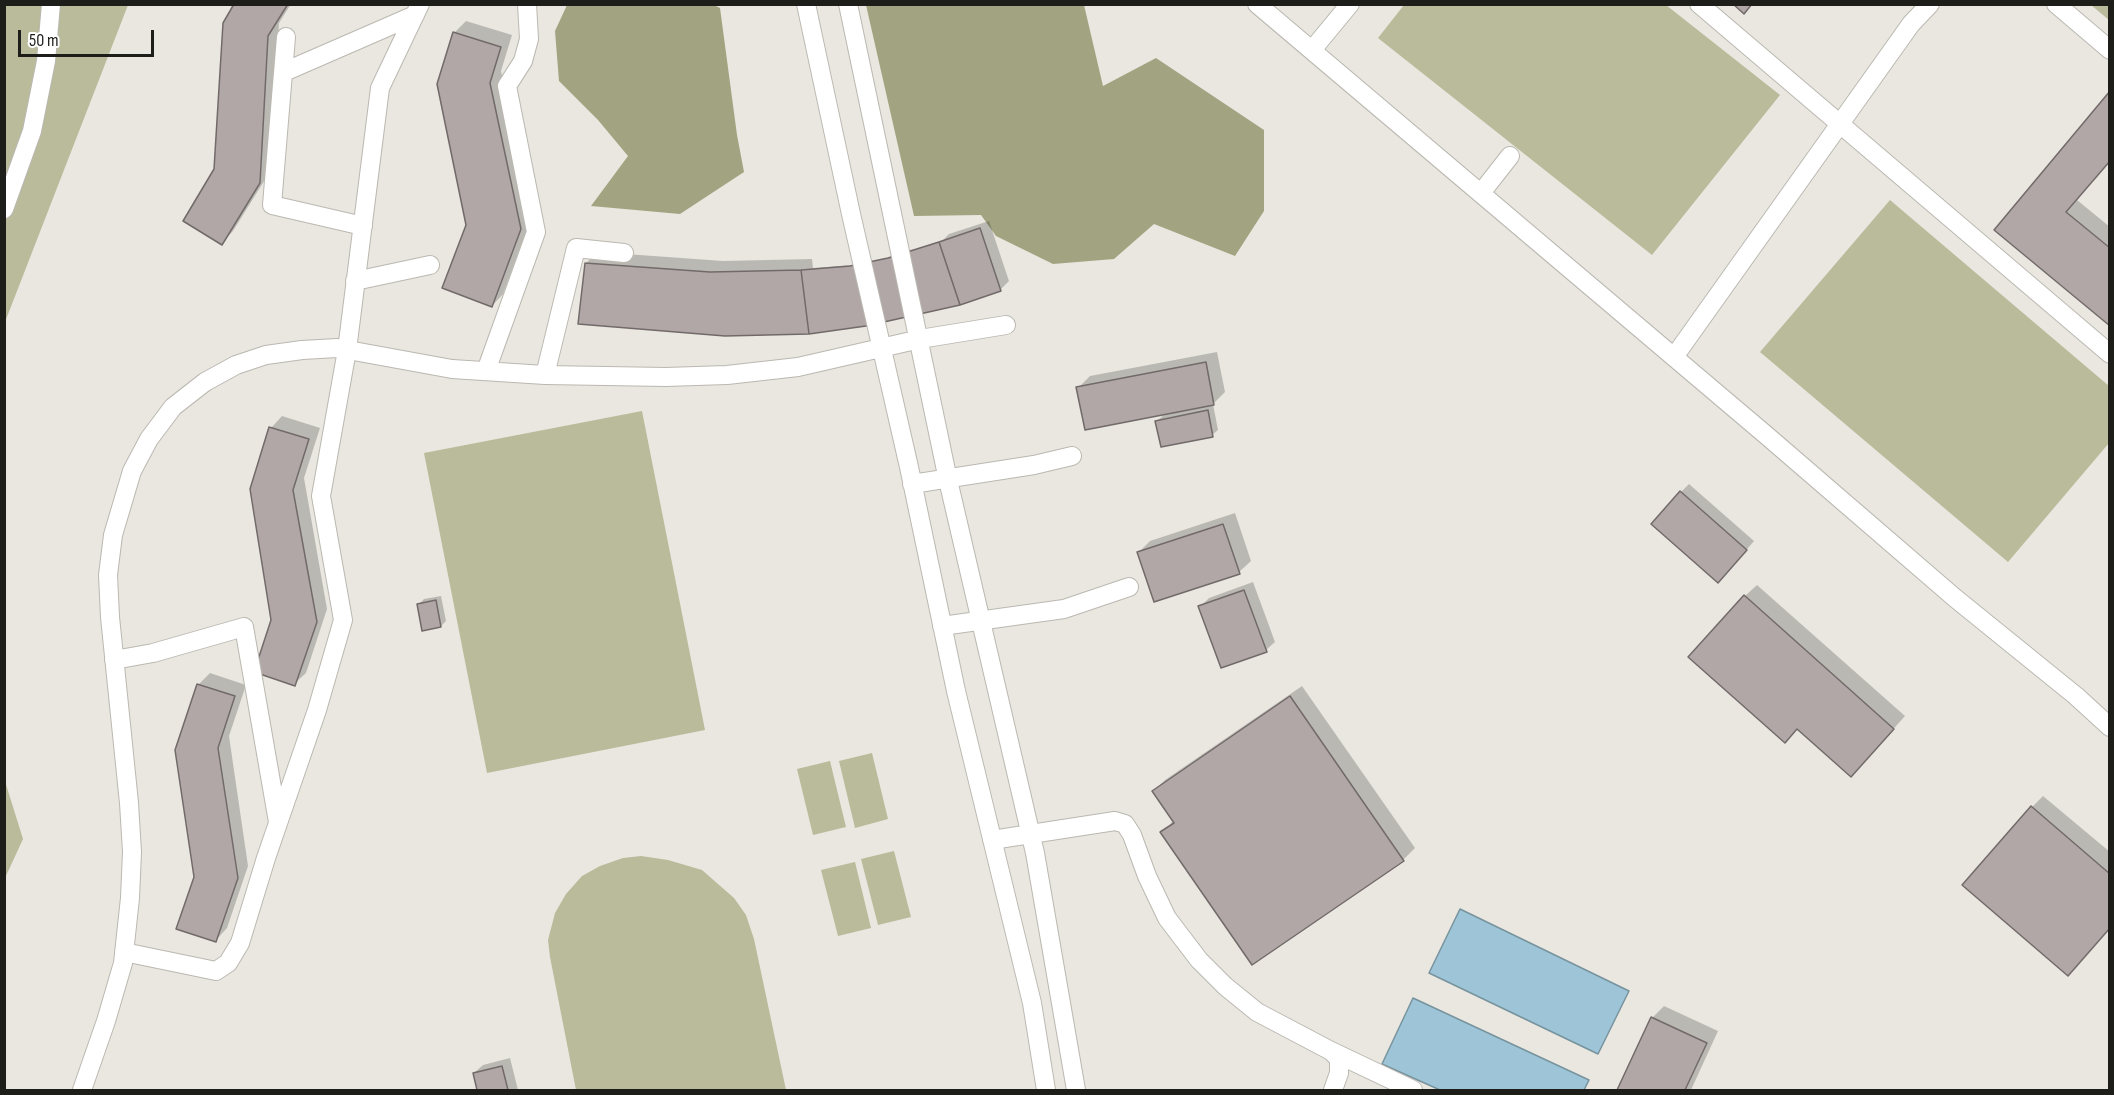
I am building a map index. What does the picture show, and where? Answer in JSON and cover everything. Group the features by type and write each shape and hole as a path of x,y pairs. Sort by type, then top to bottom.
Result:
{"street":[{"path":"4,209 32,131 46,61 51,4"},
{"path":"486,371 536,232 507,86 522,61 530,39 527,4"},
{"path":"807,4 850,214 882,348 956,691 1032,1003 1046,1090"},
{"path":"848,4 948,480 1031,834 1076,1090"},
{"path":"1257,4 1955,598 2076,696 2109,727"},
{"path":"1312,50 1350,4"},
{"path":"1699,4 2109,354"},
{"path":"1674,357 1911,24 1930,4"},
{"path":"2056,4 2109,50"},
{"path":"284,72 417,10"},
{"path":"124,952 216,971 228,963 240,943 317,710 343,620 321,496 356,281 380,88 417,10"},
{"path":"286,38 272,205 363,226"},
{"path":"1481,194 1510,156"},
{"path":"545,375 576,248 624,253"},
{"path":"356,281 430,265"},
{"path":"82,1090 123,963 130,898 132,852 108,575 113,535 132,471 150,439 173,407 209,379 236,365 256,358 302,350 337,348 452,369 545,375 666,377 727,375 798,367 920,339 1006,325"},
{"path":"912,484 1034,465 1072,456"},
{"path":"942,626 1064,609 1129,587"},
{"path":"114,660 153,653 244,627 278,823"},
{"path":"992,840 1115,821 1125,824 1132,835 1147,876 1167,918 1199,960 1224,986 1257,1012 1413,1090"},
{"path":"1331,1051 1338,1059 1339,1073 1333,1090"}],"green space":[{"path":"712,4 720,8 744,172 680,214 591,206 628,156 598,120 559,81 555,31 567,5"},
{"path":"5,5 128,5 5,322"},
{"path":"866,5 1084,5 1103,86 1156,58 1264,130 1264,211 1235,256 1154,224 1114,259 1053,264 996,236 981,215 914,216"},
{"path":"1404,5 1666,5 1780,95 1652,255 1378,38"},
{"path":"2091,5 2109,5 2109,20"},
{"path":"1890,200 2109,386 2109,443 2008,562 1760,352"},
{"path":"642,411 705,730 487,773 424,453"},
{"path":"872,753 888,819 855,828 839,761"},
{"path":"830,761 846,827 813,835 797,769"},
{"path":"4,778 23,839 5,878 4,878"},
{"path":"894,851 911,917 878,925 861,859"},
{"path":"641,856 668,860 702,870 734,898 746,915 754,939 786,1090 576,1090 550,957 548,940 555,913 566,894 582,876 600,866 623,858"},
{"path":"855,862 871,928 838,936 821,870"}],"water":[{"path":"1460,909 1629,991 1598,1054 1429,973"},
{"path":"1413,998 1589,1080 1584,1090 1440,1090 1382,1064"}],"building":[{"path":"234,4 288,4 268,36 260,183 222,245 183,221 214,169 223,23"},
{"path":"1733,4 1752,4 1744,14"},
{"path":"453,32 501,47 490,83 521,229 492,307 442,288 466,225 437,84"},
{"path":"2110,91 2110,161 2066,212 2110,248 2110,326 1994,230"},
{"path":"980,228 1001,291 960,305 939,242"},
{"path":"939,242 960,305 866,326 809,334 801,270 850,266 888,258"},
{"path":"585,263 710,272 801,270 809,334 725,336 578,324"},
{"path":"1206,362 1214,405 1085,430 1076,387"},
{"path":"1208,410 1213,437 1161,447 1155,421"},
{"path":"269,427 309,439 293,490 317,622 295,686 254,672 271,620 250,489"},
{"path":"1680,491 1747,550 1718,583 1651,524"},
{"path":"1223,524 1240,574 1154,602 1137,552"},
{"path":"1244,590 1267,652 1221,668 1198,606"},
{"path":"1744,595 1894,729 1851,777 1797,729 1785,743 1688,657"},
{"path":"436,600 441,627 422,631 417,604"},
{"path":"197,684 235,696 218,748 238,878 216,942 176,929 194,877 175,750"},
{"path":"1290,696 1404,861 1252,965 1160,832 1174,823 1152,791"},
{"path":"2031,806 2110,874 2110,928 2068,976 1962,885"},
{"path":"1651,1017 1707,1043 1685,1090 1617,1090"},
{"path":"502,1066 508,1090 477,1090 473,1073"}]}
